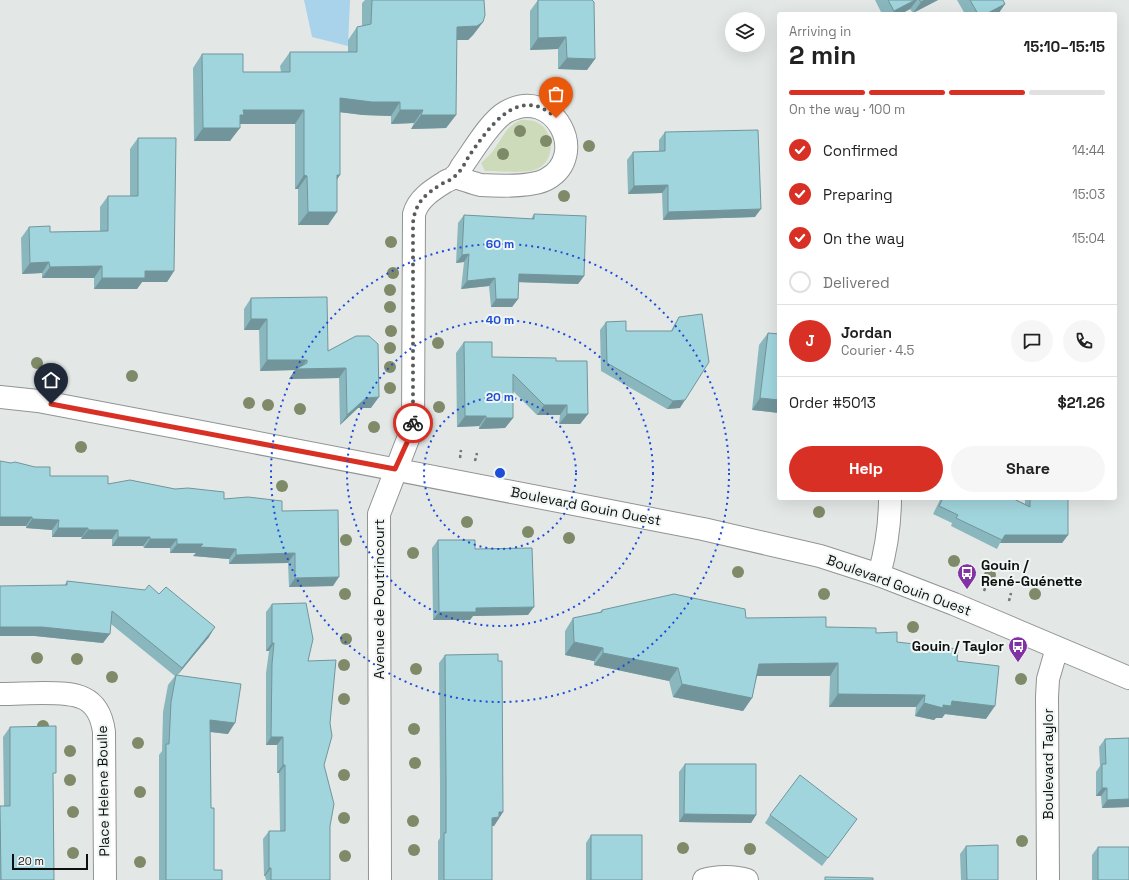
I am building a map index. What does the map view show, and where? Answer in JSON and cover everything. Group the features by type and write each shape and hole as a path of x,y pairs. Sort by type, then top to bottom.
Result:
{"street":[{"name":"Avenue de Poutrincourt","path":"380,880 379,514 395,469 414,426 414,214 416,207 426,196 440,185 455,177 491,126 505,113 514,108 523,106 541,108 549,112 561,126 566,144 564,160 559,169 547,179 526,185 480,184 455,177"},
{"name":"Boulevard Gouin Ouest","path":"0,397 38,401 395,469 704,529 820,556 879,575 954,604 1129,678"},
{"path":"879,575 887,539 890,516 890,500"},
{"name":"Boulevard Taylor","path":"1048,880 1047,697 1048,679 1057,648"},
{"name":"Place Helene Boulle","path":"0,694 72,694 87,700 98,710 104,732 105,880"},
{"path":"704,880 715,878 738,878 747,880"}],"green space":[{"path":"521,120 531,120 536,122 547,132 550,138 551,146 548,159 543,165 532,171 485,171 481,163 493,150 509,128"}],"water":[{"path":"304,0 350,0 348,46 312,37"}],"building":[{"path":"372,0 484,0 485,15 483,22 477,26 457,27 456,115 421,115 423,110 400,110 400,102 372,102 340,98 340,175 337,175 337,212 308,212 307,176 304,175 304,110 243,110 244,115 240,115 240,128 203,128 202,54 243,54 243,72 290,72 290,52 357,52 357,27 371,24"},
{"path":"538,0 592,0 594,2 595,59 567,58 566,37 538,38"},
{"path":"888,0 915,0 894,11"},
{"path":"970,0 1003,0 1005,4 990,12 977,12"},
{"path":"758,130 761,209 668,212 668,185 634,186 633,152 665,151 665,132"},
{"path":"138,138 176,138 174,271 145,271 145,278 102,278 102,266 50,267 49,262 30,263 29,227 50,226 50,232 108,231 108,196 138,196"},
{"path":"534,214 586,216 584,276 519,274 518,299 496,299 495,278 467,281 469,254 462,255 464,215 534,219"},
{"path":"327,297 328,351 356,336 369,336 378,344 379,397 366,398 347,415 346,368 296,369 307,363 307,360 267,360 267,319 251,319 251,298"},
{"path":"702,314 709,362 685,400 673,401 607,363 606,322 626,321 626,331 672,331 679,317"},
{"path":"768,333 777,334 777,400 760,398"},
{"path":"464,342 492,342 492,357 556,358 556,361 587,361 588,414 567,414 567,405 544,405 513,374 513,418 465,416"},
{"path":"0,461 11,463 15,462 35,467 50,467 50,476 108,476 108,484 130,480 175,489 188,488 224,492 224,499 248,497 282,501 282,511 338,510 339,577 295,578 295,553 236,555 236,549 200,547 203,544 177,544 177,539 118,537 118,530 58,528 59,520 32,519 32,517 0,517"},
{"path":"942,500 1016,500 1030,507 1030,500 1068,500 1068,535 1005,535 1002,540 956,518 958,515 939,506"},
{"path":"438,540 475,540 475,549 532,548 534,607 476,608 476,612 439,612"},
{"path":"67,581 145,590 149,585 159,594 166,587 215,627 182,668 112,611 110,634 42,627 0,627 0,586 67,585"},
{"path":"674,594 745,609 746,618 826,617 826,627 876,628 876,633 897,632 897,642 958,649 957,661 999,666 995,706 952,701 951,706 943,705 943,708 924,703 925,695 838,694 838,663 759,664 752,698 682,684 678,668 603,653 603,648 574,642 573,618"},
{"path":"306,603 313,639 308,661 336,660 330,723 332,736 324,765 334,804 330,826 330,880 271,880 271,868 269,868 269,831 285,831 285,765 283,765 283,737 271,737 272,664 274,643 272,643 272,604"},
{"path":"498,654 498,661 502,661 503,812 499,812 499,817 492,818 492,880 444,880 444,833 446,833 445,655"},
{"path":"176,675 241,684 235,723 210,720 211,808 214,808 214,870 222,870 222,880 166,880 166,744 169,744 171,702"},
{"path":"56,726 56,773 53,773 54,880 1,880 0,806 10,806 10,727"},
{"path":"1129,738 1129,799 1107,800 1107,788 1102,788 1102,764 1106,764 1105,739"},
{"path":"685,764 756,764 756,815 684,814"},
{"path":"800,775 857,819 828,858 770,815"},
{"path":"591,835 642,835 642,880 591,880"},
{"path":"998,845 998,880 967,880 966,846"},
{"path":"1098,847 1129,847 1129,880 1098,880"},
{"path":"825,877 873,878 873,880 825,880"}],"way so far":[{"path":"413,423 413,223 416,207 433,190 455,177 491,126 505,113 514,108 532,106 549,112 556,118"}],"place":[{"name":"Gouin / René-Guénette","path":"967,590"},
{"name":"Gouin / Taylor","path":"1018,663"}],"route":[{"path":"51,404 395,469 414,426 413,423"}]}
